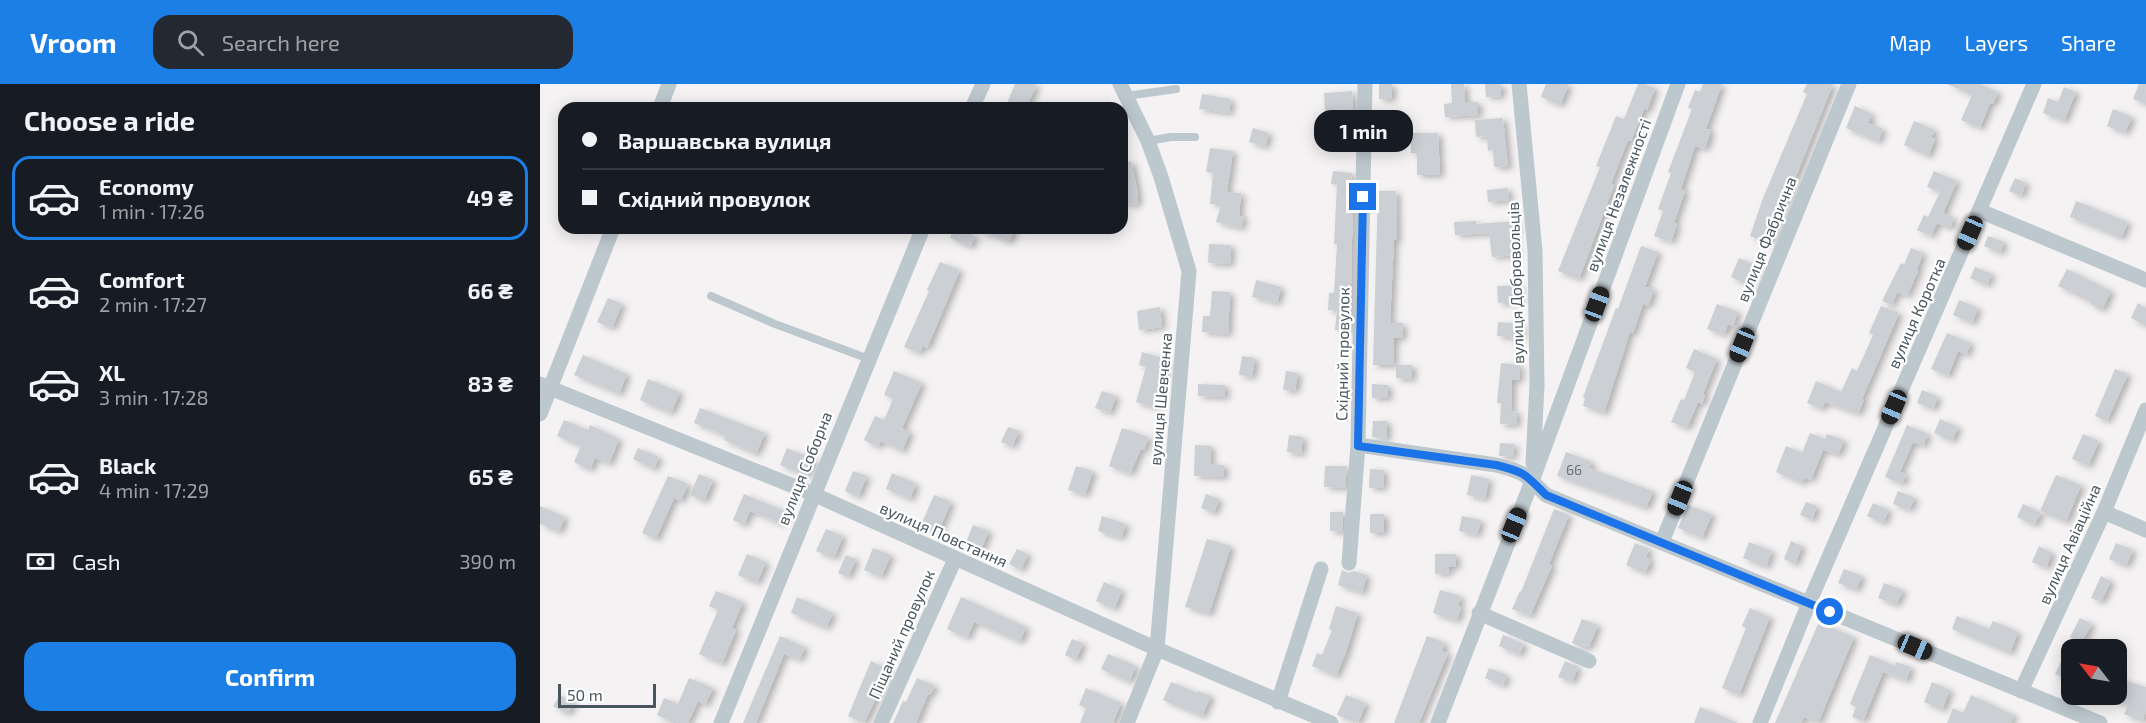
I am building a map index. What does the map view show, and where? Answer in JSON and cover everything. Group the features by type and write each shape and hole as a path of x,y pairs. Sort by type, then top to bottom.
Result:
{"street":[{"path":"662,102 669,84"},
{"path":"975,102 983,84"},
{"name":"Східний провулок","path":"1349,563 1358,446 1365,84"},
{"name":"вулиця Добровольців","path":"1519,84 1535,251 1537,385 1532,481"},
{"name":"вулиця Незалежності","path":"1438,723 1532,481 1678,84"},
{"name":"вулиця Фабрична","path":"1662,542 1849,84"},
{"name":"вулиця Коротка","path":"1760,723 1809,603 2034,84"},
{"name":"вулиця Шевченка","path":"1123,90 1148,141 1189,271 1157,649 1127,723"},
{"path":"1980,211 2146,280"},
{"path":"540,414 545,386 610,234"},
{"name":"вулиця Соборна","path":"721,723 921,234"},
{"name":"вулиця Повстання","path":"545,386 813,494 1157,649 1331,723"},
{"name":"вулиця Авіаційна","path":"2021,691 2104,512 2146,410"},
{"path":"1358,446 1496,465 1527,474 1546,495 2100,723"},
{"path":"2104,512 2146,530"},
{"name":"Піщаний провулок","path":"880,723 955,559"},
{"path":"1278,702 1321,569"},
{"path":"1479,613 1589,661"}],"lane":[{"path":"1123,90 1176,89"},
{"path":"1148,141 1171,137 1195,137"},
{"path":"711,297 869,359"}],"building":[{"path":"1015,84 1037,84 1029,102 1008,102"},
{"path":"1379,84 1392,84 1392,99 1379,99"},
{"path":"1451,84 1464,84 1465,102 1478,102 1478,115 1445,117 1444,104 1452,103"},
{"path":"1485,84 1501,84 1501,96 1486,97"},
{"path":"1546,84 1569,84 1560,105 1541,97"},
{"path":"1638,84 1655,88 1631,141 1628,140 1579,279 1558,271 1600,167 1596,166 1616,116 1624,119"},
{"path":"1703,84 1722,84 1706,129 1711,130 1705,149 1695,146 1681,189 1685,191 1674,223 1677,224 1671,242 1654,236 1663,211 1658,209 1671,173 1668,172 1692,109 1688,108 1695,90 1700,92"},
{"path":"1807,84 1833,84 1769,244 1750,236 1763,198 1807,94 1803,92"},
{"path":"1947,84 1980,84 1998,92 1993,104 1990,103 1980,128 1961,120 1972,95"},
{"path":"2139,84 2146,84 2146,104 2133,99"},
{"path":"2064,87 2076,92 2064,121 2043,113 2048,98 2058,102"},
{"path":"1352,91 1353,112 1325,113 1324,93"},
{"path":"1202,94 1231,99 1229,113 1199,109"},
{"path":"1855,106 1872,114 1868,123 1883,129 1878,142 1846,128"},
{"path":"2113,109 2132,117 2125,133 2107,126"},
{"path":"1503,118 1508,167 1494,167 1493,150 1488,151 1487,136 1476,137 1475,120"},
{"path":"1914,121 1935,130 1931,137 1935,139 1928,156 1904,145"},
{"path":"1379,123 1389,123 1389,142 1379,142"},
{"path":"1253,128 1269,133 1265,147 1249,142"},
{"path":"1411,133 1438,133 1440,175 1417,175 1417,153 1411,153"},
{"path":"1210,148 1233,151 1227,192 1241,193 1239,216 1244,217 1241,228 1216,222 1221,204 1210,204 1213,173 1206,172"},
{"path":"1131,161 1138,194 1137,205 1128,204 1128,162"},
{"path":"1333,171 1352,173 1349,194 1353,194 1350,331 1335,330 1337,310 1328,310 1329,293 1334,293 1337,245 1334,244 1337,185 1331,184"},
{"path":"1934,171 1957,181 1943,213 1954,218 1950,228 1937,223 1931,236 1917,230 1924,215 1928,217 1940,192 1927,187"},
{"path":"2015,178 2026,183 2021,196 2009,191"},
{"path":"1508,188 1509,200 1488,202 1487,190"},
{"path":"1378,191 1396,191 1397,240 1394,240 1390,323 1403,323 1402,338 1394,338 1393,365 1373,365"},
{"path":"2076,201 2128,222 2121,238 2070,217"},
{"path":"1476,221 1476,224 1516,221 1514,232 1516,255 1492,257 1489,233 1455,235 1454,222"},
{"path":"952,234 975,236 970,247 950,238"},
{"path":"990,234 1012,234 1009,242"},
{"path":"1988,236 2004,242 2000,253 1984,246"},
{"path":"1209,244 1231,245 1230,264 1208,263"},
{"path":"1641,246 1658,252 1645,287 1654,289 1648,306 1643,304 1633,333 1630,332 1604,413 1583,406 1585,398 1583,397"},
{"path":"1911,248 1923,253 1907,296 1897,292 1892,305 1882,301 1901,263 1904,265"},
{"path":"1739,258 1758,266 1749,285 1731,277"},
{"path":"940,262 960,270 927,348 923,346 919,353 904,347"},
{"path":"1975,267 1992,274 1987,285 1970,278"},
{"path":"2067,269 2111,291 2102,310 2058,286"},
{"path":"1256,280 1281,287 1277,303 1252,297"},
{"path":"1519,285 1520,302 1498,303 1497,286"},
{"path":"1212,291 1230,292 1228,334 1202,332 1203,316 1210,316"},
{"path":"608,298 622,304 612,328 597,322"},
{"path":"1959,300 1978,308 1972,323 1953,315"},
{"path":"2138,303 2146,308 2146,326 2131,318"},
{"path":"1717,304 1738,312 1733,326 1728,324 1724,335 1707,329"},
{"path":"1881,306 1899,313 1862,399 1864,399 1858,414 1825,402 1822,409 1807,403 1816,381 1841,392 1852,368 1857,371 1873,335 1869,333"},
{"path":"1160,307 1162,327 1139,330 1137,311"},
{"path":"1498,322 1522,324 1521,338 1497,336"},
{"path":"1947,333 1971,343 1966,355 1958,351 1948,376 1931,369"},
{"path":"1694,349 1717,359 1703,394 1705,395 1702,404 1698,402 1687,428 1671,422 1681,399 1684,400 1695,372 1686,368"},
{"path":"1142,352 1167,359 1157,408 1136,402 1146,367 1139,365"},
{"path":"583,355 627,374 619,394 574,375"},
{"path":"1242,356 1255,358 1252,377 1239,375"},
{"path":"1501,363 1520,365 1519,380 1512,380 1511,411 1517,412 1516,425 1500,424 1501,403 1497,403"},
{"path":"1396,365 1412,365 1412,379 1396,378"},
{"path":"2115,369 2128,374 2107,421 2095,416"},
{"path":"894,371 922,383 902,428 910,432 902,451 881,441 878,447 864,440 875,416 884,420 893,399 884,395"},
{"path":"1286,371 1298,373 1295,391 1283,390"},
{"path":"648,379 680,392 671,413 640,400"},
{"path":"1198,384 1225,385 1225,397 1198,396"},
{"path":"1372,384 1388,385 1388,398 1372,398"},
{"path":"1922,390 1938,397 1933,409 1917,403"},
{"path":"1102,391 1116,396 1110,413 1095,408"},
{"path":"700,408 765,433 756,454 724,440 726,436 694,423"},
{"path":"1940,419 1958,427 1952,441 1934,433"},
{"path":"564,420 588,430 590,425 619,439 609,464 595,458 590,470 574,462 581,446 557,436"},
{"path":"1373,421 1387,421 1387,439 1372,437"},
{"path":"1907,425 1928,434 1923,446 1913,442 1900,472 1906,474 1902,484 1885,477"},
{"path":"1008,427 1019,431 1012,447 1001,442"},
{"path":"1122,428 1149,437 1130,474 1109,466"},
{"path":"1810,433 1825,439 1827,434 1844,440 1838,455 1823,450 1811,480 1804,478 1802,483 1776,472 1786,446 1802,453"},
{"path":"2083,434 2099,441 2088,466 2072,459"},
{"path":"1289,435 1303,437 1301,454 1287,452"},
{"path":"1500,443 1514,444 1513,457 1499,456"},
{"path":"1195,445 1211,446 1210,464 1224,465 1224,477 1194,476"},
{"path":"638,448 659,457 654,469 633,459"},
{"path":"787,448 815,460 807,476 780,465"},
{"path":"1566,452 1592,462 1589,468 1653,491 1646,508 1557,476"},
{"path":"1076,466 1093,471 1085,495 1068,490"},
{"path":"1325,466 1347,466 1345,488 1324,487"},
{"path":"1370,469 1384,470 1383,488 1369,488"},
{"path":"853,471 867,476 858,497 845,491"},
{"path":"892,473 916,484 910,499 886,489"},
{"path":"699,474 713,480 704,501 690,495"},
{"path":"1471,475 1489,479 1485,499 1467,495"},
{"path":"2056,475 2081,485 2066,522 2040,511"},
{"path":"668,476 688,484 681,501 674,498 656,539 642,533"},
{"path":"1898,491 1915,498 1909,510 1893,504"},
{"path":"744,494 787,512 782,524 750,511 744,525 733,520"},
{"path":"1206,494 1219,499 1214,513 1201,508"},
{"path":"934,495 951,502 938,533 921,525"},
{"path":"1806,502 1817,506 1812,520 1800,515"},
{"path":"1873,503 1889,510 1883,523 1867,516"},
{"path":"2023,504 2041,513 2034,525 2017,517"},
{"path":"1688,505 1712,514 1702,538 1678,528"},
{"path":"540,506 565,517 559,532 540,524"},
{"path":"1554,509 1569,515 1549,564 1552,566 1530,616 1512,609"},
{"path":"1330,512 1343,512 1342,532 1330,531"},
{"path":"1370,514 1384,514 1384,533 1370,533"},
{"path":"1102,516 1126,524 1121,538 1098,531"},
{"path":"1462,516 1481,520 1477,535 1459,531"},
{"path":"973,525 989,531 980,552 965,545"},
{"path":"826,529 843,536 834,558 816,551"},
{"path":"1207,539 1231,546 1209,614 1185,607"},
{"path":"1791,541 1802,546 1795,564 1784,559"},
{"path":"1749,542 1772,551 1766,567 1743,558"},
{"path":"1635,543 1649,549 1646,558 1651,560 1645,573 1626,565"},
{"path":"2116,543 2133,550 2126,566 2109,559"},
{"path":"2039,546 2052,553 2046,568 2032,562"},
{"path":"873,548 891,555 881,577 864,570"},
{"path":"1017,549 1028,554 1021,570 1009,564"},
{"path":"747,554 766,562 757,583 738,575"},
{"path":"1435,554 1456,554 1456,567 1448,567 1449,573 1435,574"},
{"path":"846,555 856,559 848,577 838,573"},
{"path":"1844,569 1862,576 1856,590 1838,583"},
{"path":"1342,570 1367,575 1362,593 1338,585"},
{"path":"2101,576 2111,581 2101,602 2091,598"},
{"path":"1104,582 1122,590 1114,609 1096,601"},
{"path":"1884,583 1903,590 1896,605 1878,598"},
{"path":"1440,590 1461,596 1457,621 1433,613"},
{"path":"716,591 743,602 732,628 736,630 722,664 699,654 718,610 709,606"},
{"path":"797,597 833,613 826,628 791,613"},
{"path":"961,597 1026,627 1020,642 974,622 967,638 947,629"},
{"path":"1336,606 1358,613 1336,676 1312,666 1317,653 1322,655 1332,630 1329,629"},
{"path":"1750,608 1770,617 1739,695 1722,688 1746,628 1742,626"},
{"path":"1957,616 1989,629 1993,621 2018,632 2010,653 1952,629"},
{"path":"2080,618 2092,624 2083,639 2070,637"},
{"path":"1582,619 1598,625 1589,647 1586,646 1585,649 1572,643"},
{"path":"1819,622 1854,637 1818,723 1804,717 1801,723 1775,723"},
{"path":"1503,635 1524,644 1519,655 1499,646"},
{"path":"780,636 805,647 799,660 784,654 756,723 743,723"},
{"path":"1427,636 1445,643 1442,651 1448,653 1419,723 1394,723"},
{"path":"1072,639 1083,643 1076,660 1065,655"},
{"path":"1108,654 1136,666 1129,682 1101,669"},
{"path":"1870,655 1895,666 1896,662 1911,667 1906,681 1883,672 1863,721 1852,717 1856,707 1850,704"},
{"path":"871,661 890,670 864,723 848,716"},
{"path":"1565,661 1578,667 1572,682 1558,677"},
{"path":"2061,662 2061,677 2055,674"},
{"path":"1489,668 1507,675 1503,686 1485,678"},
{"path":"689,678 713,688 705,705 698,701 688,723 674,723 657,715 664,698 678,704"},
{"path":"917,678 935,686 930,695 928,694 916,723 893,723 903,701 906,702"},
{"path":"2127,681 2146,687 2146,712 2142,721 2124,714 2128,705"},
{"path":"1171,682 1211,696 1202,716 1163,700"},
{"path":"1932,682 1950,690 1942,710 1924,702"},
{"path":"1086,688 1121,703 1113,723 1080,723 1086,708 1079,705"},
{"path":"560,695 574,703 567,714 553,706"},
{"path":"1346,695 1366,703 1358,723 1337,715"},
{"path":"1971,695 2014,715 2011,723 1947,723 1953,708 1963,713"},
{"path":"1700,707 1738,723 1694,723"}],"route":[{"path":"1363,197 1358,446 1496,465 1517,470 1527,474 1546,495 1830,612"}]}
